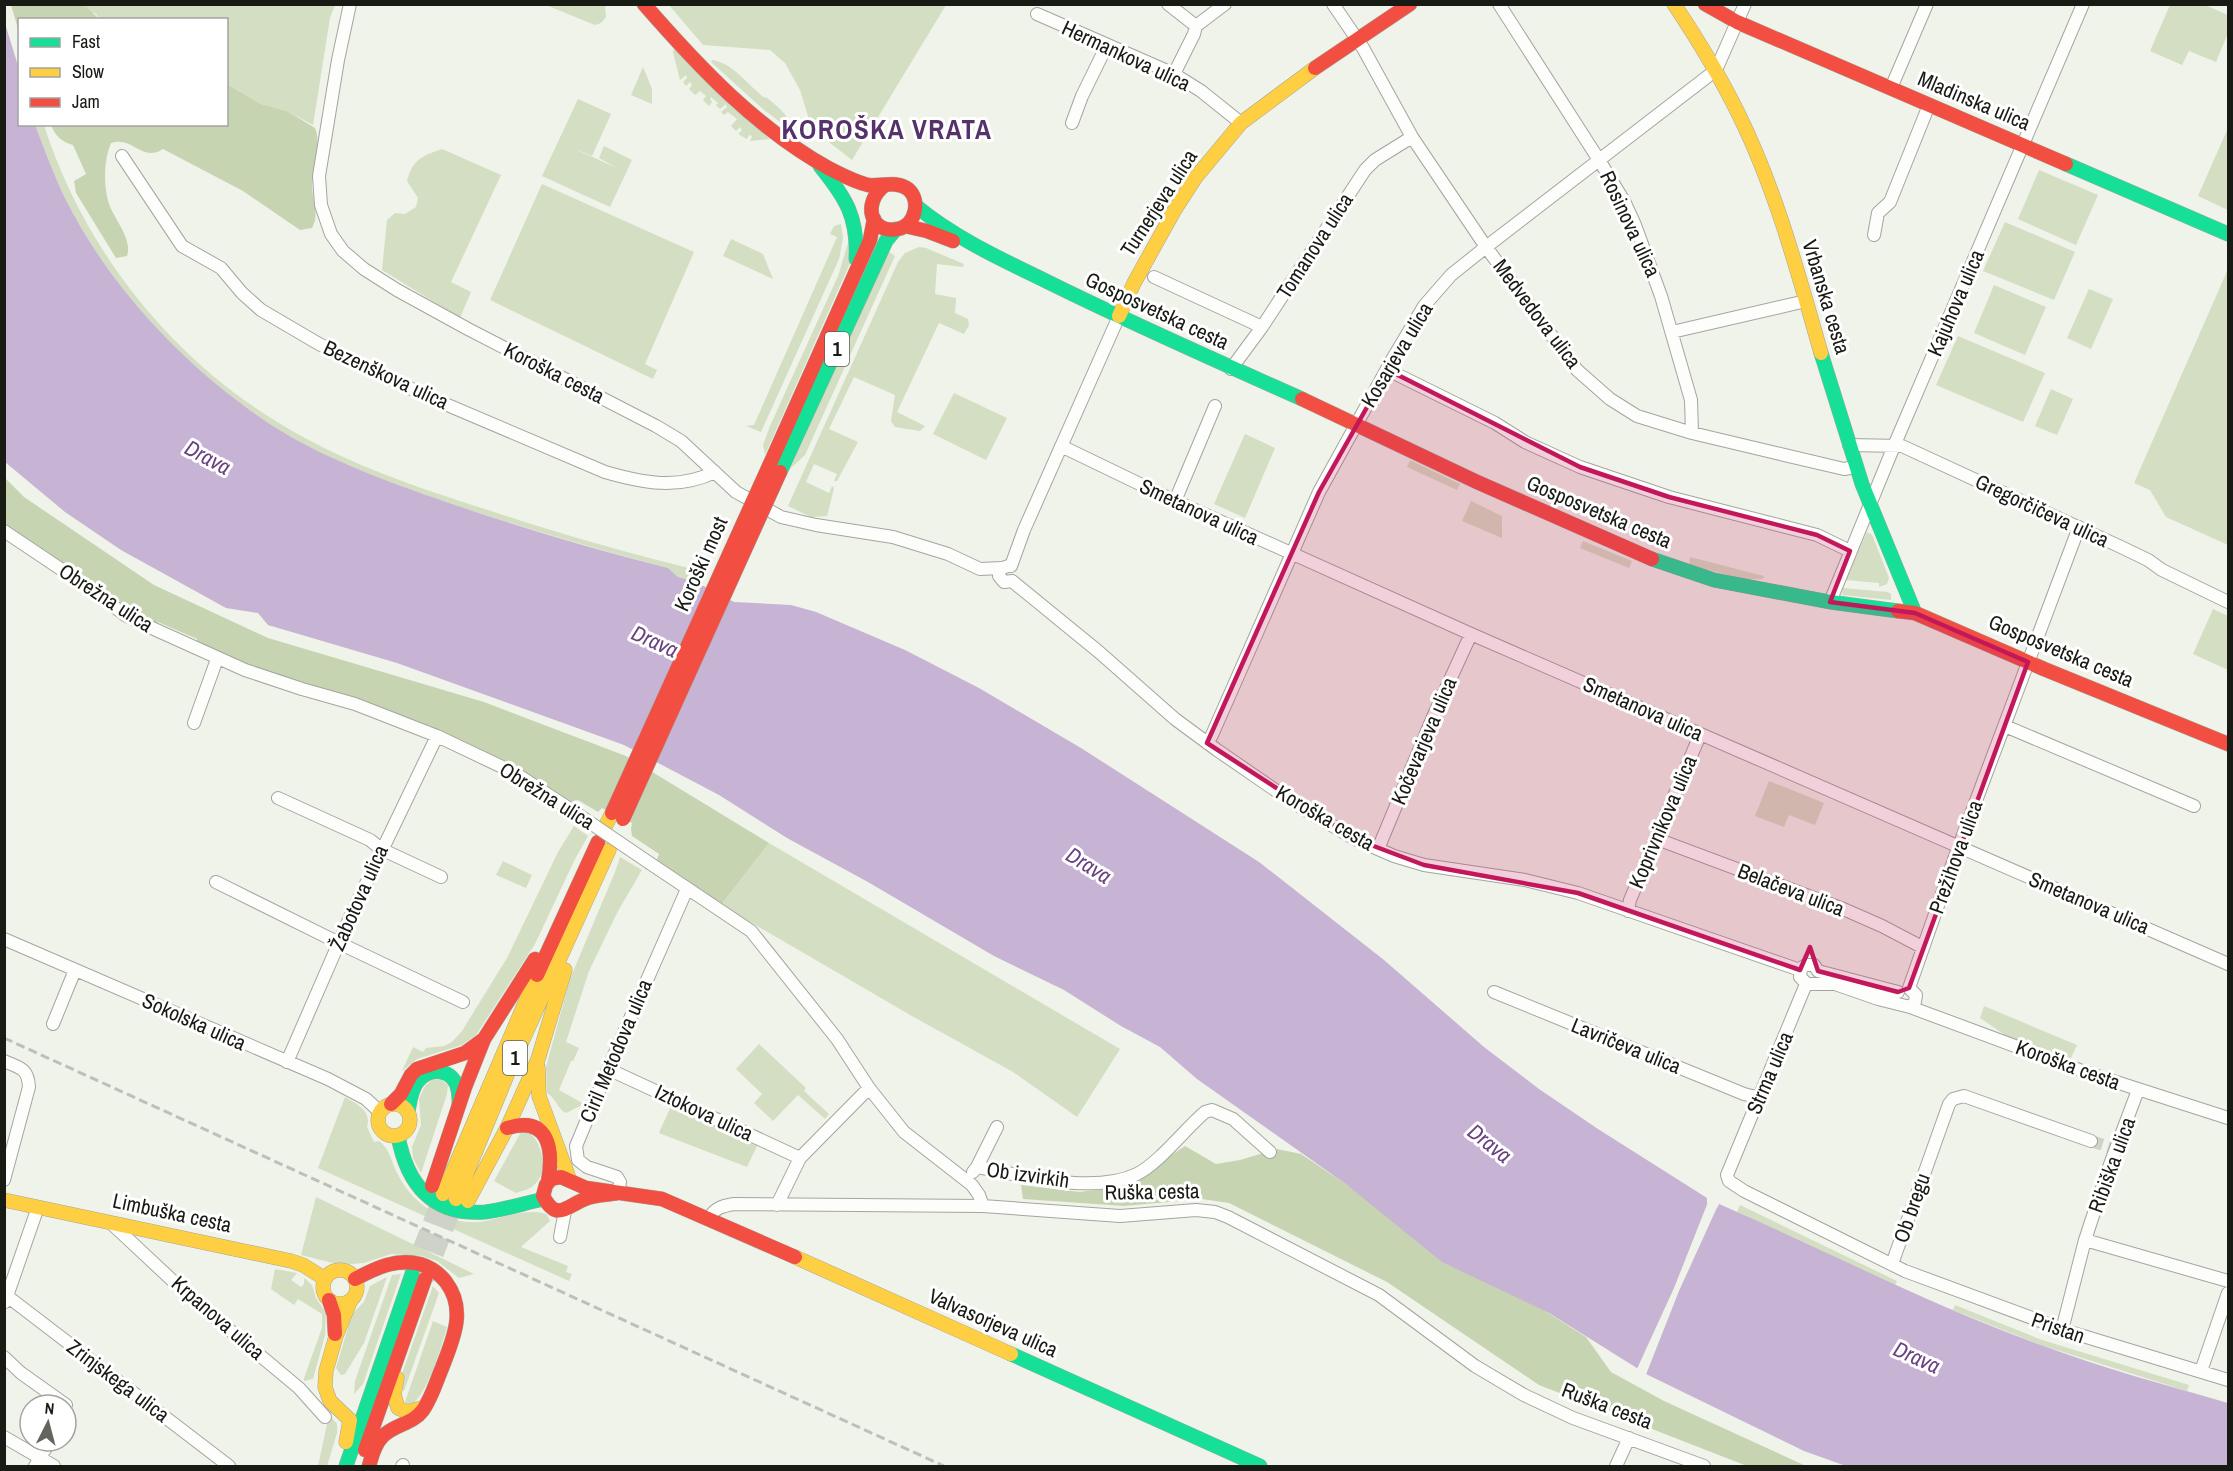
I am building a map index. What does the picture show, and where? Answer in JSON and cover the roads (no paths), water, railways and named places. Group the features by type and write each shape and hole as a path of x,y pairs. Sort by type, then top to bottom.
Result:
{"main road":[{"name":"1","path":"644,4 693,57 748,111 870,202 873,219 870,240 775,468"},
{"name":"Turnerjeva ulica","path":"1119,316 1134,283 1174,211 1196,177 1241,123 1272,98 1410,4"},
{"name":"Vrbanska cesta","path":"1674,4 1716,70 1745,129 1768,187 1806,301 1856,467 1915,613"},
{"name":"Mladinska ulica","path":"1705,4 1737,22 2229,234"},
{"name":"1","path":"775,468 886,241 915,214 915,198 907,188 898,184 861,183 816,161"},
{"name":"1","path":"816,161 844,195 854,217 857,238 851,282"},
{"path":"870,202 876,191 885,185"},
{"path":"916,206 932,219 977,247"},
{"path":"873,219 888,229 917,228 955,242 977,247"},
{"name":"Gosposvetska cesta","path":"977,247 1231,369 1356,424 1477,483 1636,553 1714,580 1830,602 1915,613 2229,744"},
{"name":"Koroški most","path":"615,822 775,468"},
{"name":"1","path":"450,1195 481,1103 604,846"},
{"path":"458,1108 484,1039 549,933 571,918"},
{"path":"450,1195 507,1128 538,1059 573,948 571,918"},
{"path":"450,1195 459,1088 453,1077 448,1073 434,1071 423,1075 415,1084 409,1100 410,1125 408,1130 398,1136 388,1136 380,1129 378,1122 386,1108 401,1094 411,1075 417,1069 465,1053 484,1039"},
{"path":"538,1059 537,1078 541,1107 556,1139 560,1159 578,1196 570,1207"},
{"path":"386,1108 402,1106 408,1112"},
{"path":"507,1128 516,1124 528,1123 541,1131 547,1141 552,1161 548,1182"},
{"path":"398,1136 402,1158 415,1185 433,1201 445,1207 470,1213 487,1212 544,1199"},
{"path":"618,1194 585,1199 570,1207 552,1209 544,1199 544,1188 557,1176 618,1194 662,1199 709,1218"},
{"name":"Limbuška cesta","path":"4,1200 291,1261 303,1264 325,1279"},
{"name":"Valvasorjeva ulica","path":"709,1218 1260,1467"},
{"path":"355,1279 379,1266 390,1263 411,1262 425,1265 439,1274 452,1290 459,1312 455,1338 425,1407 414,1420 384,1434 377,1443 369,1467"},
{"path":"336,1336 334,1315 324,1291 325,1279 338,1270 350,1273 358,1289 336,1336 325,1377 325,1387 330,1401 340,1408 350,1420 341,1467"},
{"path":"346,1467 385,1350 418,1277 400,1346 360,1467"},
{"path":"329,1300 340,1305 350,1302"},
{"path":"400,1346 401,1366 395,1386 394,1403 400,1411 407,1413 414,1413 425,1407"},
{"path":"328,1393 352,1399 362,1392 371,1366 385,1350"}],"street":[{"name":"Koroška cesta","path":"350,4 319,176 321,205 331,234 364,269 397,290 657,426 681,441 736,492 781,517 893,537 948,554 980,568 1007,574 1175,719 1207,743 1303,809 1340,831 1378,849 1424,865 1550,885 1800,970 1803,966 1814,965 1813,979 1902,998 2071,1068 2229,1118"},
{"path":"1168,4 1196,26"},
{"name":"Medvedova ulica","path":"1334,4 1357,39 1412,137 1486,247 1578,370 1595,387 1637,416 1692,433 1829,466 1844,469 1856,467"},
{"name":"Rosinova ulica","path":"1499,4 1624,201 1639,234 1672,332 1691,400 1692,433"},
{"name":"Kosarjeva ulica","path":"1207,743 1319,492 1424,306 1451,275 1716,70 1745,4"},
{"path":"1891,88 1927,4"},
{"name":"Kajuhova ulica","path":"1830,602 1894,446 2083,4"},
{"path":"1174,74 1196,26 1224,5"},
{"name":"Hermankova ulica","path":"1037,14 1174,74 1201,91 1241,123"},
{"path":"1072,123 1082,96 1107,45"},
{"path":"1874,235 1878,213 1890,202 1929,105"},
{"name":"Tomanova ulica","path":"1231,369 1262,327 1365,170 1375,160 1412,137"},
{"name":"Bezenškova ulica","path":"122,156 182,246 221,268 242,293 261,310 319,344 424,395 605,472 636,481 666,484 690,482 715,472"},
{"name":"Gosposvetska cesta","path":"1154,277 1262,327"},
{"path":"1672,332 1806,301"},
{"name":"Turnerjeva ulica","path":"1007,574 1024,530 1119,316"},
{"path":"1388,370 1495,423 1525,442 1574,464 1669,497 1817,535 1850,551"},
{"path":"1175,501 1215,406"},
{"name":"Gregorčičeva ulica","path":"1849,445 1902,446 2079,527 2229,602"},
{"name":"Smetanova ulica","path":"1061,446 1175,501 1471,634 2229,964"},
{"name":"Prežihova ulica","path":"1902,998 2079,527"},
{"name":"Obrežna ulica","path":"4,531 125,615 218,659 302,689 356,704 437,736 515,773 751,931 837,1039 869,1088 904,1132 966,1179 979,1195 983,1206"},
{"name":"Kočevarjeva ulica","path":"1378,849 1433,717 1471,634"},
{"path":"194,723 218,659"},
{"path":"2005,726 2194,806"},
{"name":"Koprivnikova ulica","path":"1628,911 1630,900 1700,735"},
{"name":"Žabotova ulica","path":"287,1062 381,849 437,736"},
{"path":"278,798 370,840 381,849 441,877"},
{"name":"Belačeva ulica","path":"1657,839 1840,908 1922,946"},
{"path":"216,882 463,1002"},
{"name":"Ciril Metodova ulica","path":"618,1194 620,1182 617,1177 587,1167 578,1160 576,1146 687,889"},
{"name":"Sokolska ulica","path":"4,939 74,973 328,1079 386,1108"},
{"path":"1800,970 1800,977 1813,979"},
{"path":"53,1024 74,973"},
{"name":"Strma ulica","path":"1732,1162 1813,979"},
{"name":"Lavričeva ulica","path":"1494,992 1744,1094 1760,1098"},
{"path":"4,1060 23,1070 28,1076 29,1087 4,1180"},
{"name":"Iztokova ulica","path":"608,1069 800,1158"},
{"path":"777,1205 800,1158 869,1088"},
{"name":"Ribiška ulica","path":"2062,1330 2085,1240 2114,1149 2139,1090"},
{"name":"Ob bregu","path":"1732,1162 1727,1177 1733,1184 1892,1264 1949,1104 1953,1099 1965,1096 2091,1141"},
{"name":"Ob izvirkih","path":"966,1179 977,1167 1075,1182 1120,1179 1138,1173 1155,1160 1205,1112 1212,1110 1233,1119 1270,1152"},
{"path":"977,1167 997,1127"},
{"name":"Ruška cesta","path":"709,1218 714,1210 734,1204 983,1206 1120,1215 1196,1210 1215,1212 1228,1216 1379,1295 1460,1356 1524,1395 1573,1418 1629,1437 1704,1467"},
{"path":"6,1299 38,1207"},
{"path":"560,1236 570,1207"},
{"name":"Krpanova ulica","path":"108,1221 189,1296 299,1388 325,1417"},
{"name":"Ribiška ulica","path":"2085,1240 2229,1281"},
{"name":"Pristan","path":"1892,1264 2062,1330 2229,1380"},
{"path":"2201,1371 2229,1293"},
{"name":"Zrinjskega ulica","path":"6,1299 229,1467"},
{"path":"4,1357 21,1373 49,1393"},
{"path":"4,1437 38,1462 54,1467"},
{"path":"1616,1467 1629,1437"}],"water":[{"name":"Drava","path":"4,20 18,66 18,126 35,126 66,200 104,263 126,293 176,348 232,396 282,432 350,466 398,485 529,529 668,568 678,577 696,582 734,602 791,605 816,612 905,650 979,688 1081,748 1259,862 1384,960 1484,1047 1539,1089 1707,1198 1707,1203 1717,1208 1719,1204 1959,1313 2041,1345 2134,1376 2228,1403 2228,1466 1846,1466 1804,1451 1648,1375 1549,1313 1442,1262 1347,1185 1197,1079 1160,1047 1121,1026 1064,990 994,956 868,882 787,838 719,795 624,745 397,663 268,625 258,613 226,608 121,550 65,512 5,462"}],"tunnel":[{"path":"2091,1141 2113,1148"},
{"path":"412,1274 443,1194"},
{"path":"425,1279 456,1199"}],"railway":[{"path":"4,1038 944,1466"}],"district":[{"name":"KOROŠKA VRATA","path":"887,130"}]}
